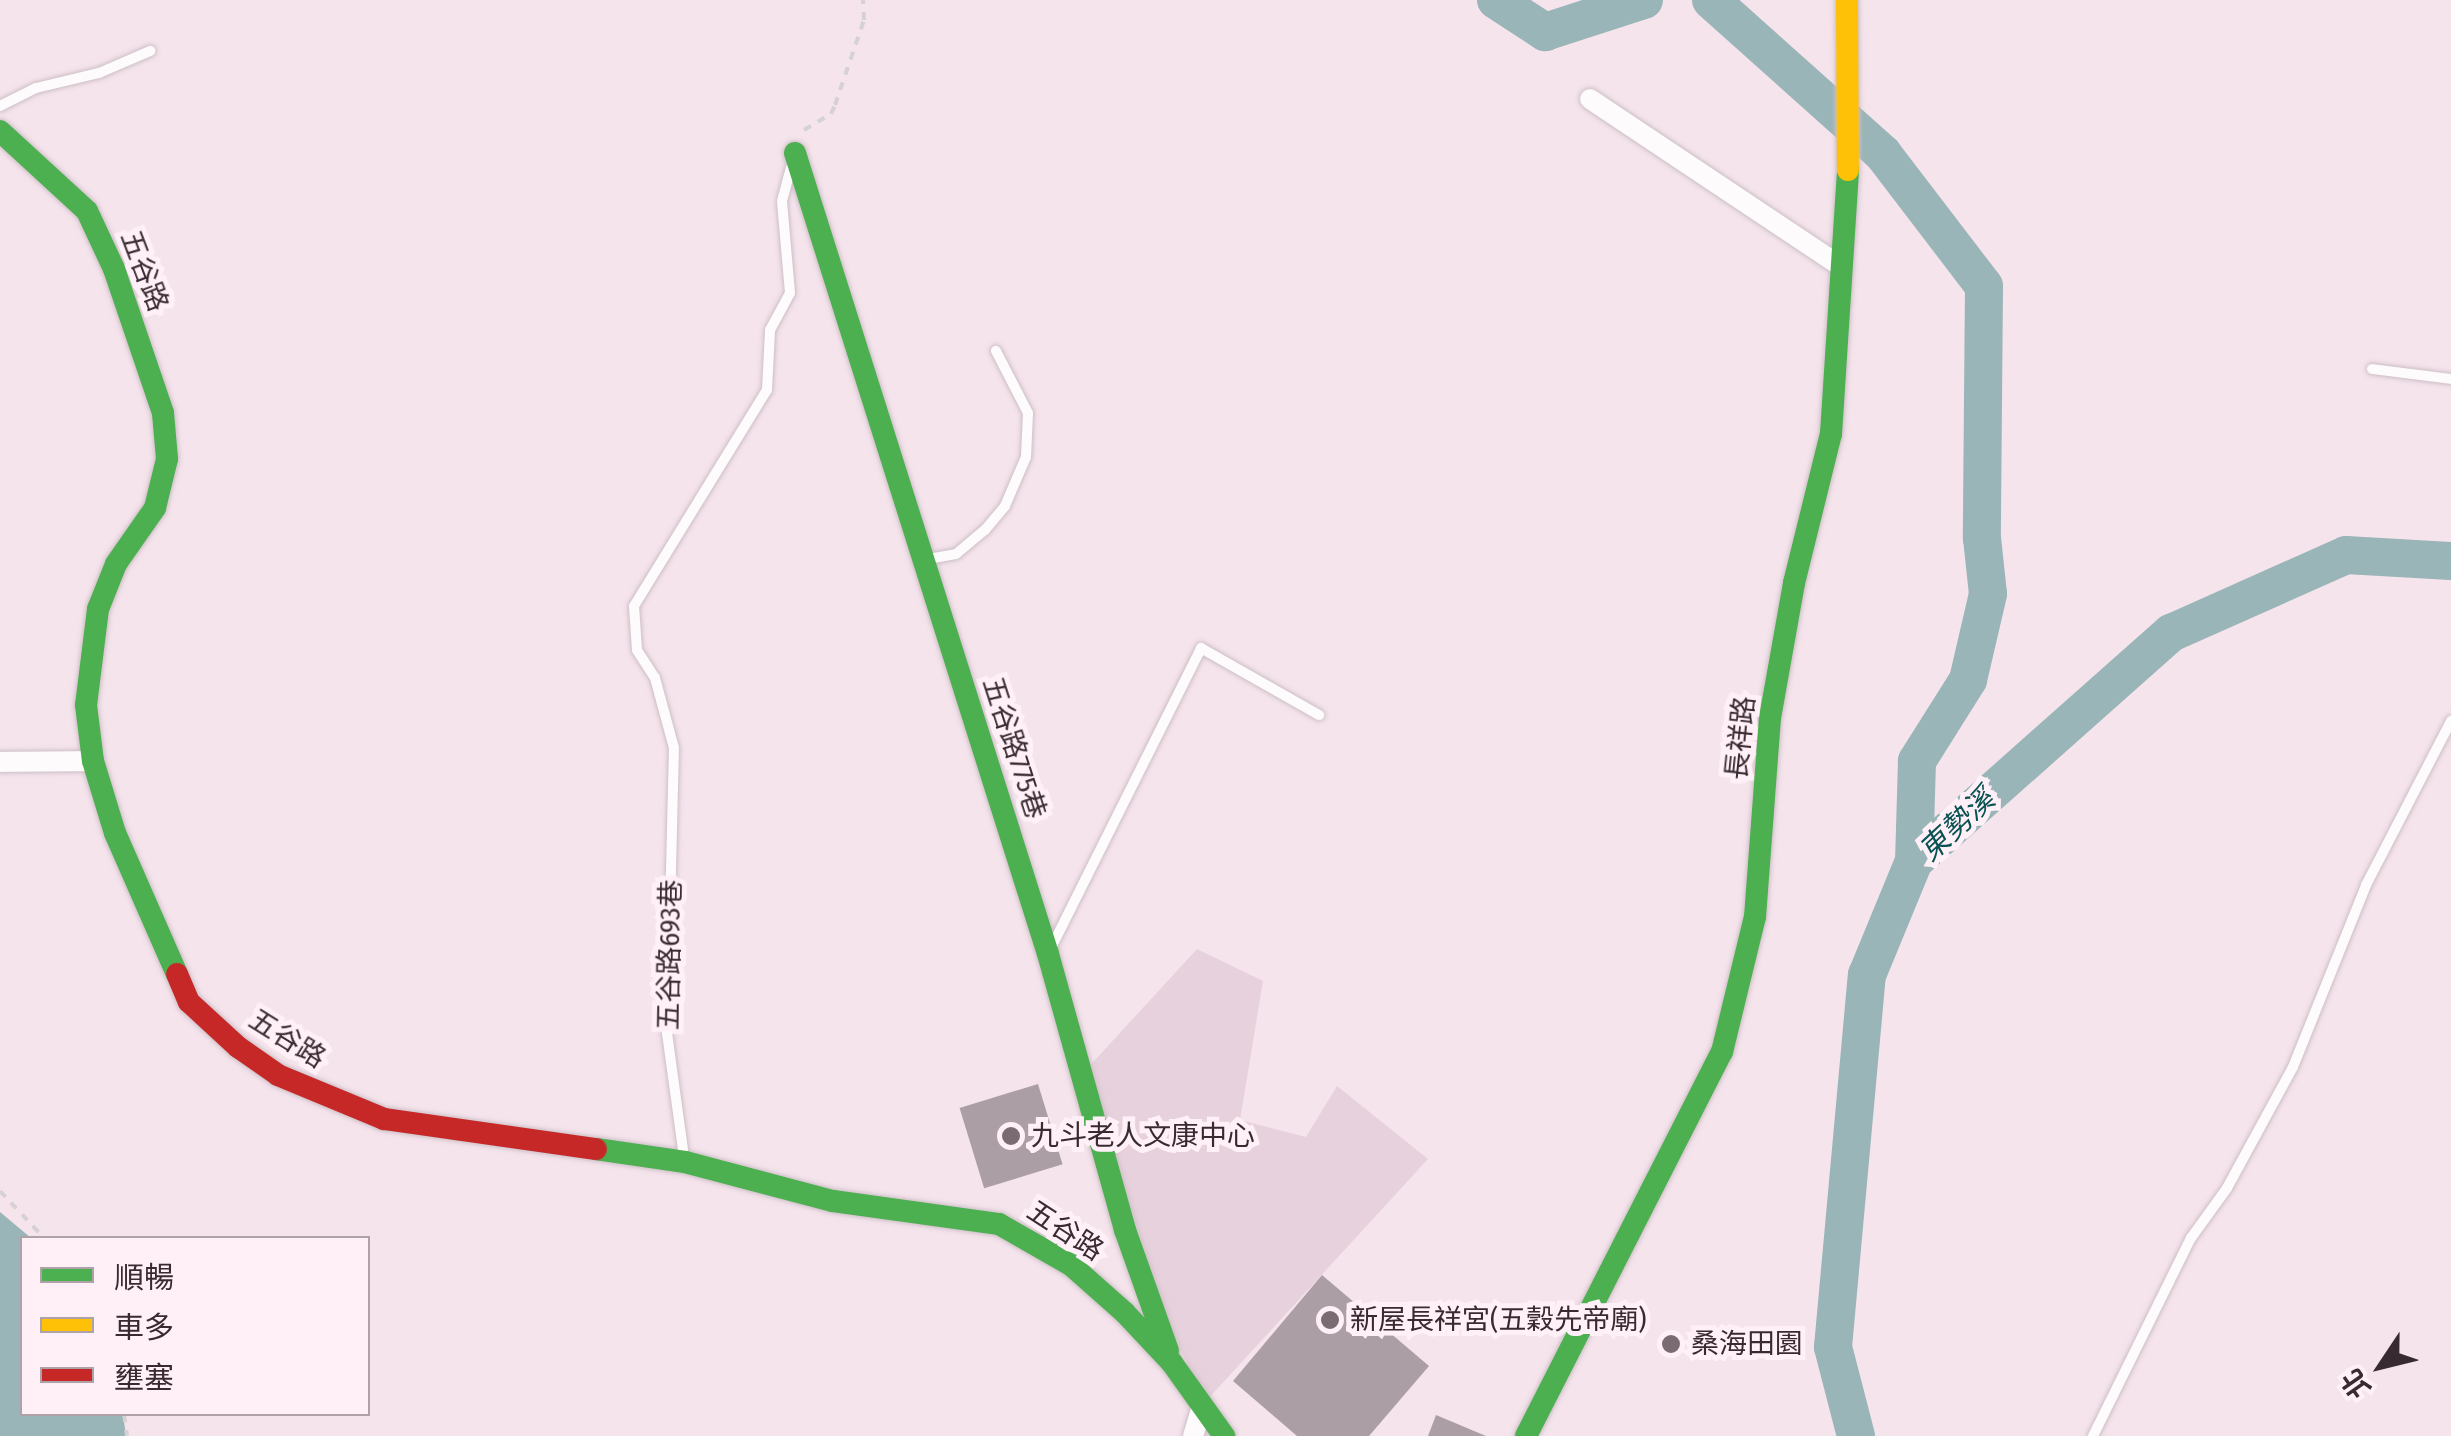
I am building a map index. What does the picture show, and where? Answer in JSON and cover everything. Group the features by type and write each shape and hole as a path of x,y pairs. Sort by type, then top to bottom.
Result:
{"street":[{"name":"長祥路","path":"1526,1436 1722,1052 1755,917 1773,699 1794,584 1831,434 1850,130 1846,0"},
{"path":"1590,99 1839,265"},
{"name":"五谷路","path":"0,132 86,211 114,270 164,414 167,459 154,508 116,564 98,609 86,705 93,761 115,833 177,983 189,1002 238,1047 278,1075 384,1119 684,1162 832,1201 1000,1224 1071,1265 1125,1313 1172,1363 1224,1436"},
{"name":"五谷路775巷","path":"795,152 1048,954 1125,1230 1172,1363"},
{"path":"0,762 93,761"},
{"path":"1193,1436 1202,1407"}],"lane":[{"path":"0,106 36,88 99,74 150,51"},
{"name":"五谷路693巷","path":"684,1162 666,1032 674,748 655,678 637,650 634,606 767,390 770,330 790,293 782,200 795,152"},
{"path":"922,560 956,554 986,530 1005,506 1026,457 1028,413 996,351"},
{"path":"2372,369 2451,379"},
{"path":"1048,954 1201,648 1318,715"},
{"path":"2093,1436 2191,1238 2227,1188 2293,1066 2366,886 2451,720"}],"path":[{"path":"795,152 800,134 831,114 836,104 864,20 863,0"},
{"path":"0,1191 42,1236"}],"shaded area":[{"path":"1197,949 1263,981 1240,1120 1306,1137 1337,1086 1428,1159 1206,1401 1173,1334 1084,1072"}],"water":[{"path":"0,1212 29,1236 20,1236 20,1416 123,1416 126,1436 0,1436"}],"building":[{"name":"九斗老人文康中心","path":"1038,1084 1063,1164 984,1188 960,1108"},
{"name":"新屋長祥宮(五穀先帝廟)","path":"1322,1275 1429,1366 1369,1436 1297,1436 1233,1381"},
{"path":"1436,1415 1486,1436 1428,1436"}],"waterway":[{"path":"1496,0 1545,32 1644,0"},
{"path":"1711,0 1883,154 1984,286 1982,538 1988,594 1968,680 1917,761 1914,861"},
{"name":"東勢溪","path":"1856,1436 1833,1347 1867,975 1914,861 2171,633 2346,555 2451,561"}],"traffic: fast":[{"path":"0,131 87,211 114,269 163,413 167,459 155,508 116,564 98,609 86,705 93,761 115,833 177,974"},
{"path":"795,153 1048,954 1125,1230 1168,1351"},
{"path":"1526,1436 1722,1052 1755,917 1770,718 1794,583 1831,434 1848,170"},
{"path":"596,1149 685,1162 833,1201 999,1224 1071,1265 1125,1313 1172,1363 1224,1436"}],"traffic: slow":[{"path":"1847,0 1848,170"}],"traffic: jam":[{"path":"177,974 189,1002 238,1047 278,1075 384,1119 596,1149"}],"place":[{"name":"九斗老人文康中心","path":"1011,1136"},
{"name":"新屋長祥宮(五穀先帝廟)","path":"1330,1320"},
{"name":"桑海田園","path":"1671,1344"}]}
